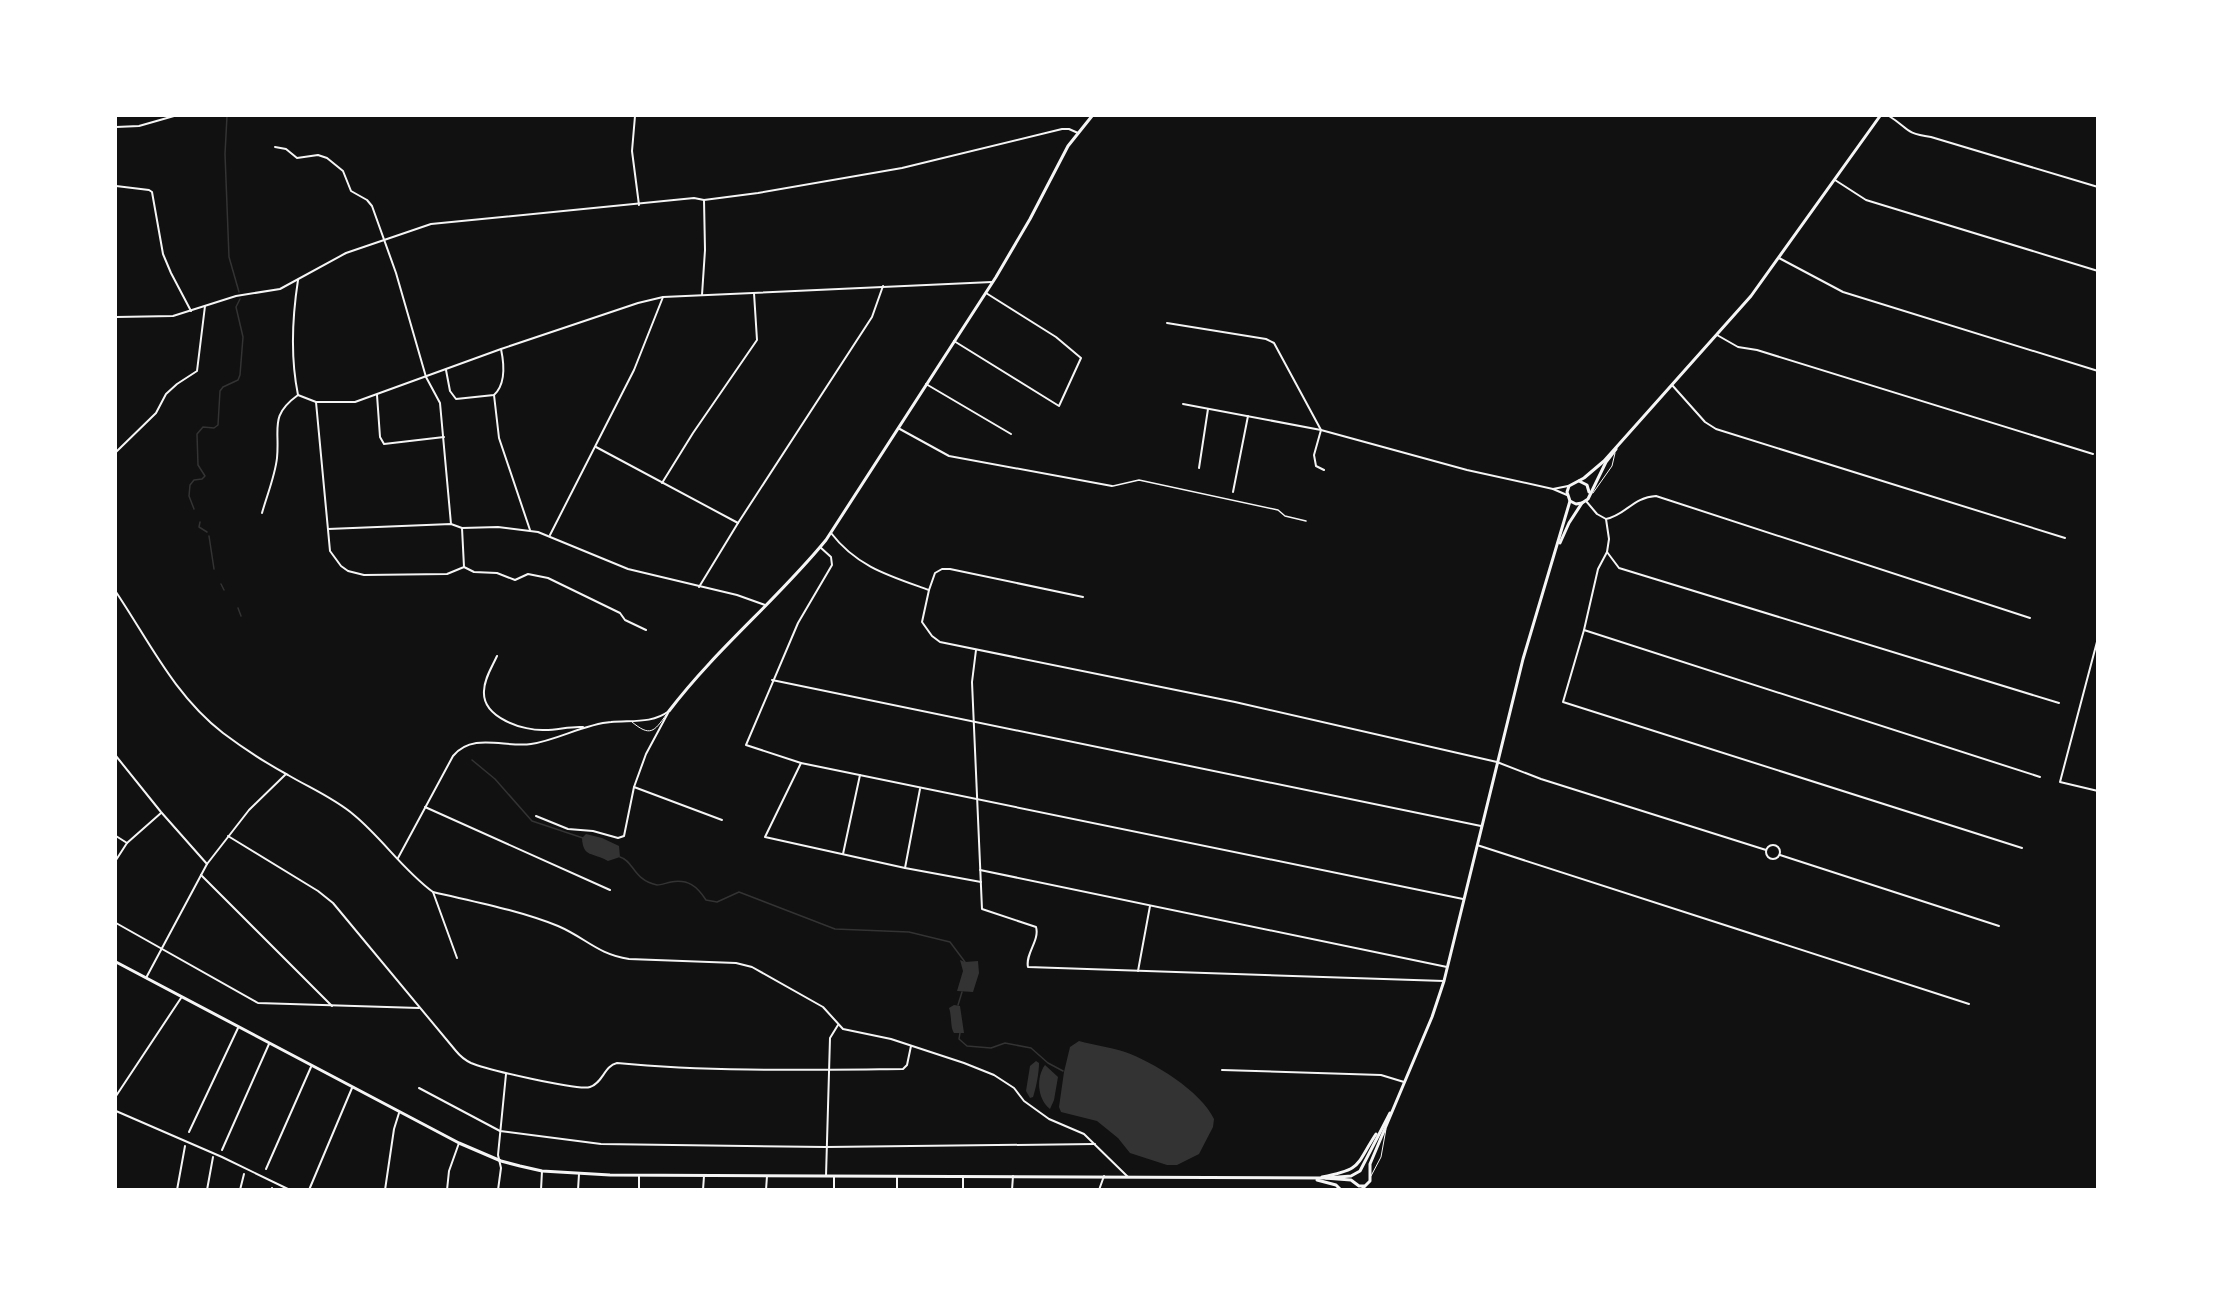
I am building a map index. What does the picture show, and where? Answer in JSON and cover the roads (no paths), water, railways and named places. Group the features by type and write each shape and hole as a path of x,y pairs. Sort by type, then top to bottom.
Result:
{"main road":[{"path":"669,711 693,679 831,533 986,293 1030,219 1068,146 1092,116"},
{"path":"1624,438 1606,462 1586,501 1576,504 1570,501 1567,495 1569,486 1604,461 1624,438 1718,335 1779,258 1880,116"},
{"path":"1579,481 1587,485 1589,495"},
{"path":"1356,1186 1358,1172 1394,1107 1432,1017 1444,981 1523,659 1570,501"},
{"path":"1554,557 1569,523 1582,503"},
{"path":"116,962 311,1067 459,1143 501,1161 542,1171 579,1174 704,1176 1312,1178 1347,1177 1358,1172 1366,1172 1370,1177"},
{"path":"1324,1178 1347,1179 1363,1188 1369,1183 1370,1164 1384,1126"},
{"path":"1312,1178 1342,1173 1354,1167 1362,1160 1384,1126"},
{"path":"1312,1178 1336,1185 1341,1190"}],"street":[{"path":"116,127 139,126 174,116"},
{"path":"635,116 632,151 639,205"},
{"path":"1889,116 1915,135 1931,137 2097,187"},
{"path":"116,317 164,317 236,296 280,289 339,256 431,225 694,198 704,200 902,168 1062,129 1078,133"},
{"path":"275,147 286,149 297,158 320,155 341,168 349,189 371,203 396,273 426,377 440,403 451,524"},
{"path":"1835,180 1866,200 2097,271"},
{"path":"116,186 152,192 164,254 171,273 191,310"},
{"path":"702,294 705,250 704,200"},
{"path":"1779,258 1843,292 2097,370"},
{"path":"298,280 292,319 293,371 298,395"},
{"path":"298,395 316,402 350,403 501,349 663,297 992,282"},
{"path":"699,587 872,317 883,286"},
{"path":"662,483 757,340 753,292"},
{"path":"954,341 1059,406 1081,358 1056,337 986,293"},
{"path":"550,535 634,370 663,297"},
{"path":"116,452 156,413 166,394 197,371 200,365 205,305"},
{"path":"1167,323 1266,339 1274,343 1321,430 1314,455 1316,466 1324,470"},
{"path":"1718,335 1738,347 1757,350 2093,454"},
{"path":"446,369 450,391 456,399 494,395 499,389 504,364 501,349"},
{"path":"926,384 1011,434"},
{"path":"1672,385 1705,422 1716,429 2065,538"},
{"path":"262,513 277,458 279,415 284,405 298,395"},
{"path":"377,395 380,440 384,444 444,437"},
{"path":"494,395 500,438 530,530"},
{"path":"316,402 330,550 341,566 364,575 447,574 464,567 474,572 497,573 515,580 528,573 548,578 620,613 625,620 646,630"},
{"path":"1182,404 1321,430 1467,470 1553,489 1567,495"},
{"path":"1198,468 1208,409"},
{"path":"1233,492 1248,416"},
{"path":"898,428 949,456 1112,486 1139,480 1278,510 1285,516 1306,520"},
{"path":"596,447 738,523"},
{"path":"1553,489 1569,486"},
{"path":"1586,501 1597,514 1606,519 1615,517 1640,498 1656,496 2030,618"},
{"path":"1606,519 1609,539 1607,552 1598,570 1584,630 1563,702 2022,848"},
{"path":"328,530 451,524 462,528 498,527 530,530 550,535 614,564 657,577 737,595 765,605"},
{"path":"462,528 464,567"},
{"path":"831,533 857,560 875,570 929,590"},
{"path":"820,547 832,559 832,565 801,616 746,745 801,763 1463,899"},
{"path":"1607,552 1619,568 2059,702"},
{"path":"1083,597 942,569 935,573 922,622 932,636 940,642 1234,702 1497,762 1541,779 1766,850"},
{"path":"116,594 165,671 203,715 223,733 285,774 336,801 355,816 419,881 433,892 535,917 573,933 597,950 612,956 629,959 736,963 752,967 826,1009 843,1029 885,1037 994,1075 1014,1088 1026,1103 1058,1124 1082,1132 1129,1177"},
{"path":"1584,630 2040,777"},
{"path":"2097,638 2060,782 2097,791"},
{"path":"976,650 972,676 973,721 982,909 1032,924 1038,930 1027,960 1028,967 1444,981"},
{"path":"497,656 483,691 485,701 494,713 526,729 543,730 575,726 585,728"},
{"path":"772,680 1481,826"},
{"path":"398,858 460,747 470,743 531,744 609,722 652,719 669,711"},
{"path":"536,816 568,829 621,837 625,832 634,787 648,748 669,711"},
{"path":"116,756 207,864"},
{"path":"801,763 765,837 981,882"},
{"path":"146,979 207,864 249,810 285,774"},
{"path":"843,855 860,775"},
{"path":"634,787 722,820"},
{"path":"905,868 920,788"},
{"path":"425,807 610,890"},
{"path":"116,860 127,843 161,812"},
{"path":"116,836 127,843"},
{"path":"228,836 318,891 333,903 464,1059 474,1064 507,1073 585,1088 597,1083 609,1066 617,1063 676,1068 903,1069 907,1065 911,1046"},
{"path":"1477,844 1969,1004"},
{"path":"1769,846 1776,846 1779,849 1779,855 1776,859 1771,859 1767,856 1766,850 1769,846"},
{"path":"1779,855 1999,926"},
{"path":"980,870 1447,967"},
{"path":"201,875 332,1006"},
{"path":"433,892 457,958"},
{"path":"1138,971 1150,905"},
{"path":"116,923 253,1002 420,1008"},
{"path":"116,1096 181,998"},
{"path":"826,1176 830,1038 838,1025"},
{"path":"189,1132 238,1028"},
{"path":"222,1150 269,1044"},
{"path":"266,1169 311,1067"},
{"path":"1222,1070 1381,1075 1404,1082"},
{"path":"498,1190 501,1161 498,1155 507,1073"},
{"path":"309,1190 352,1088"},
{"path":"419,1088 500,1131 601,1144 826,1147 1096,1144"},
{"path":"116,1111 222,1157 290,1190"},
{"path":"385,1190 394,1129 399,1113"},
{"path":"447,1190 449,1171 459,1143"},
{"path":"177,1190 185,1146"},
{"path":"207,1190 213,1157"},
{"path":"541,1190 542,1171"},
{"path":"240,1190 243,1174"},
{"path":"578,1190 579,1174"},
{"path":"639,1175 639,1190"},
{"path":"703,1190 704,1176"},
{"path":"766,1190 767,1176"},
{"path":"834,1176 834,1190"},
{"path":"963,1176 963,1190"},
{"path":"1012,1190 1013,1176"},
{"path":"1099,1190 1104,1176"},
{"path":"897,1177 897,1190"}],"lane":[{"path":"1589,495 1596,490 1612,466 1616,448"},
{"path":"631,721 646,732 651,731 657,728 669,711"},
{"path":"1370,1177 1381,1158 1384,1126"}],"waterway":[{"path":"227,116 225,154 229,257 239,292"},
{"path":"194,509 189,496 190,485 194,480 205,476 198,465 197,434 203,427 214,428 218,425 220,391 223,387 238,380 240,375 243,337 236,307 240,299"},
{"path":"200,522 199,527 207,532"},
{"path":"209,536 214,569"},
{"path":"221,584 224,590"},
{"path":"238,608 241,616"},
{"path":"472,760 495,779 532,821 583,838"},
{"path":"620,857 625,859 638,875 649,883 657,885 677,881 687,883 695,887 706,900 717,902 739,892 835,929 909,932 950,942 965,962"},
{"path":"958,1005 962,992"},
{"path":"960,1033 959,1039 967,1046 991,1048 1005,1043 1031,1048 1048,1063 1063,1071"}]}
